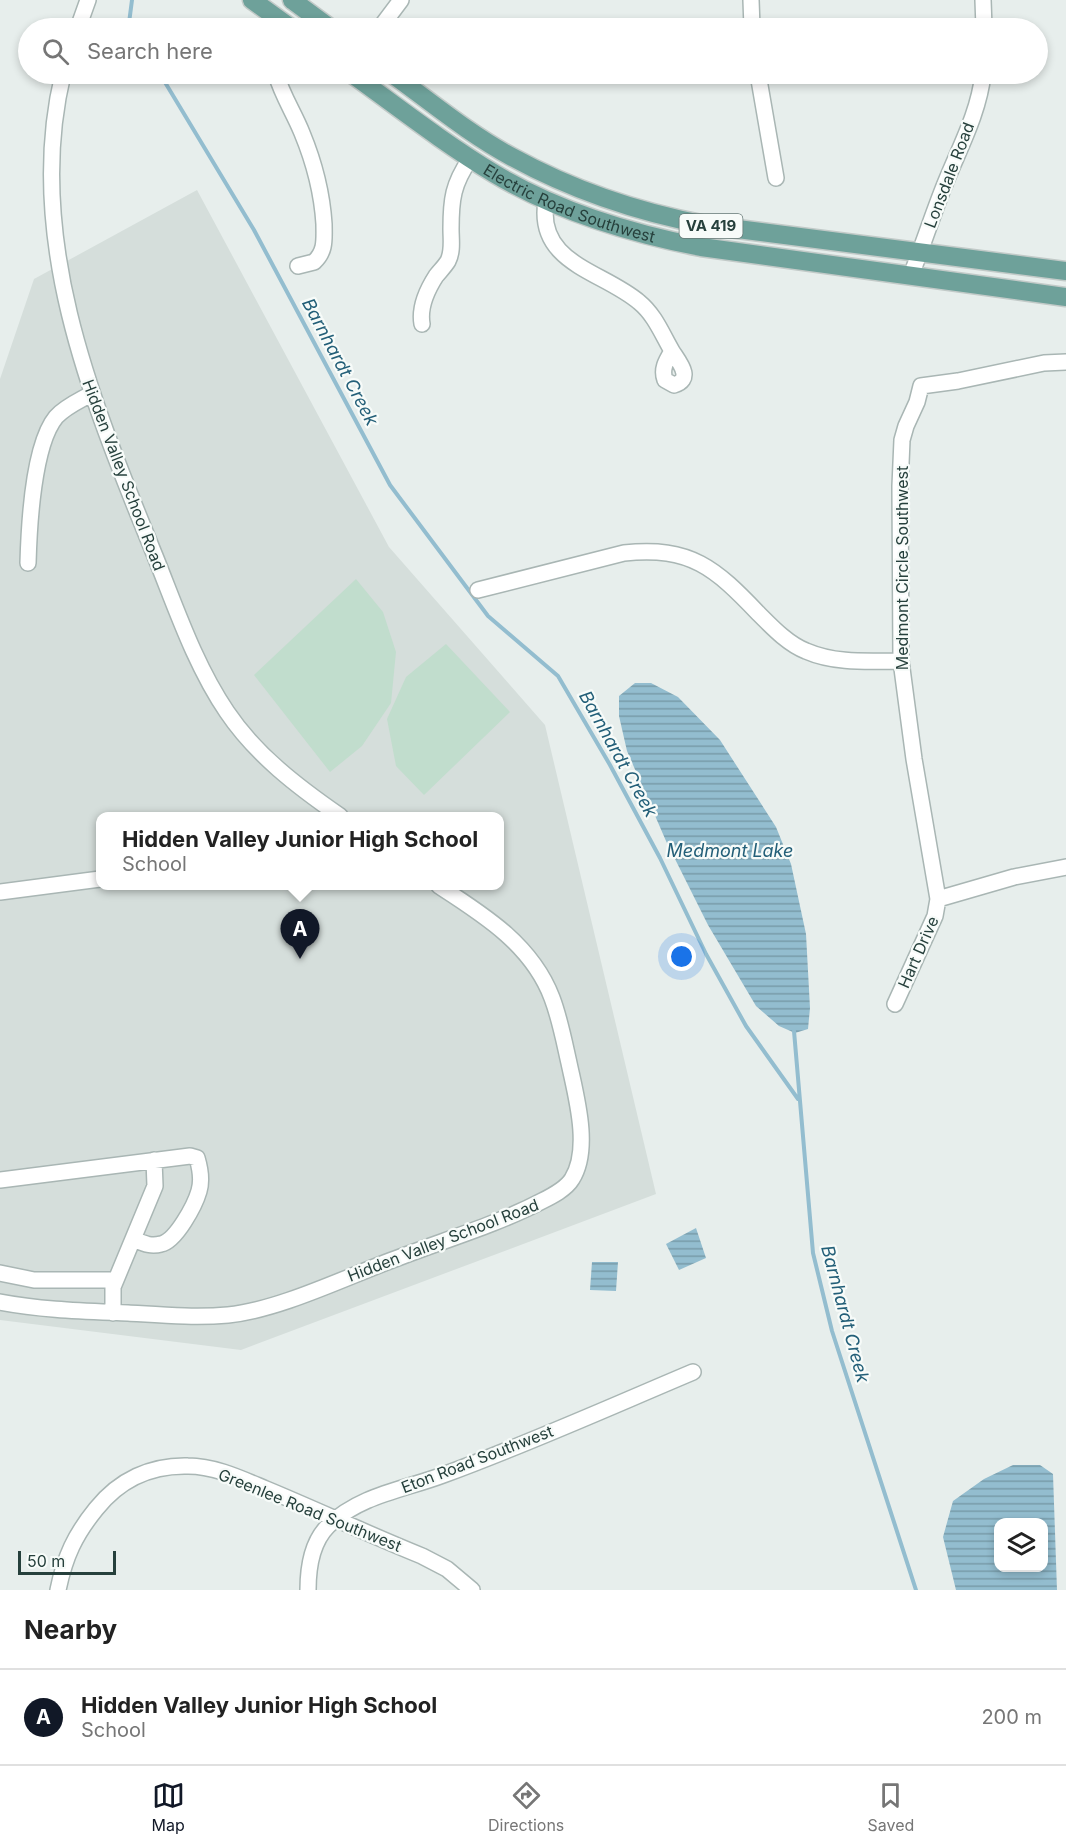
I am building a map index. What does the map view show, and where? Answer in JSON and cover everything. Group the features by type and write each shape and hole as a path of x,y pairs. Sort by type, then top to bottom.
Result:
{"main road":[{"path":"252,0 275,18"},
{"path":"292,0 316,18"},
{"name":"Electric Road Southwest","path":"366,84 497,176 546,201 615,227 701,247 1066,297"},
{"name":"Electric Road Southwest","path":"406,84 476,135 511,157 558,181 623,206 706,225 1066,271"}],"street":[{"path":"82,18 88,0"},
{"path":"388,18 400,0"},
{"path":"751,0 752,18"},
{"path":"983,0 984,18"},
{"name":"Hidden Valley School Road","path":"61,84 54,126 52,159 54,213 64,287 91,394 190,642 226,712 255,748 289,778 335,812"},
{"path":"280,84 311,155 323,209 325,242 322,251 314,262 298,266"},
{"path":"760,84 776,178"},
{"name":"Lonsdale Road","path":"911,275 946,180 966,135 981,84"},
{"path":"422,324 422,305 436,277 448,261 451,251 453,189 470,159"},
{"path":"546,201 545,220 548,230 562,253 576,265 637,300 654,319 672,351"},
{"name":"Medmont Circle Southwest","path":"938,899 914,759 901,661 902,440 921,386 958,381 1033,365 1066,362"},
{"path":"28,563 38,467 48,430 56,417 66,408 91,394"},
{"path":"478,590 624,552 644,550 668,552 702,562 724,578 768,623 803,650 821,657 840,660 901,661"},
{"path":"938,899 1014,877 1066,867"},
{"path":"0,892 96,880"},
{"name":"Hidden Valley School Road","path":"0,1302 54,1310 205,1316 255,1310 497,1221 540,1202 570,1182 582,1155 582,1136 567,1055 552,997 540,973 510,937 486,917 446,890"},
{"name":"Hart Drive","path":"896,1004 935,916 938,899"},
{"path":"0,1180 154,1160 190,1156 197,1158 200,1167 200,1189 191,1211 181,1225 164,1244 148,1245 134,1239"},
{"path":"113,1313 113,1287 155,1186 154,1160"},
{"path":"0,1273 34,1280 116,1280"},
{"name":"Eton Road Southwest","path":"308,1590 309,1567 320,1534 336,1519 366,1500 442,1475 693,1372"},
{"name":"Greenlee Road Southwest","path":"58,1590 66,1555 87,1520 117,1487 133,1477 152,1470 190,1466 230,1474 422,1556 447,1569 472,1590"}],"shaded area":[{"path":"197,190 389,547 545,725 656,1194 241,1350 0,1320 0,379 34,279"}],"green space":[{"path":"356,579 383,612 396,652 391,703 362,746 330,772 254,675"},
{"path":"446,644 510,712 424,795 396,766 387,719 406,677"}],"water":[{"name":"Medmont Lake","path":"635,683 651,683 678,697 720,740 776,827 791,864 806,934 810,1008 808,1029 795,1033 779,1026 756,1006 708,925 666,841 627,751 619,716 619,696"},
{"path":"696,1228 706,1258 679,1270 666,1244"},
{"path":"592,1262 618,1262 616,1291 590,1290"},
{"path":"1013,1465 1040,1465 1053,1474 1057,1590 956,1590 943,1537 953,1501 984,1479"}],"waterway":[{"name":"Barnhardt Creek","path":"130,18 132,0"},
{"name":"Barnhardt Creek","path":"166,84 254,230 390,485 488,616 558,676 610,765 660,858 706,954 746,1026 798,1099"},
{"name":"Barnhardt Creek","path":"794,1031 813,1253 832,1331 916,1590"}],"place":[{"name":"Hidden Valley Junior High School","path":"300,959"}]}
